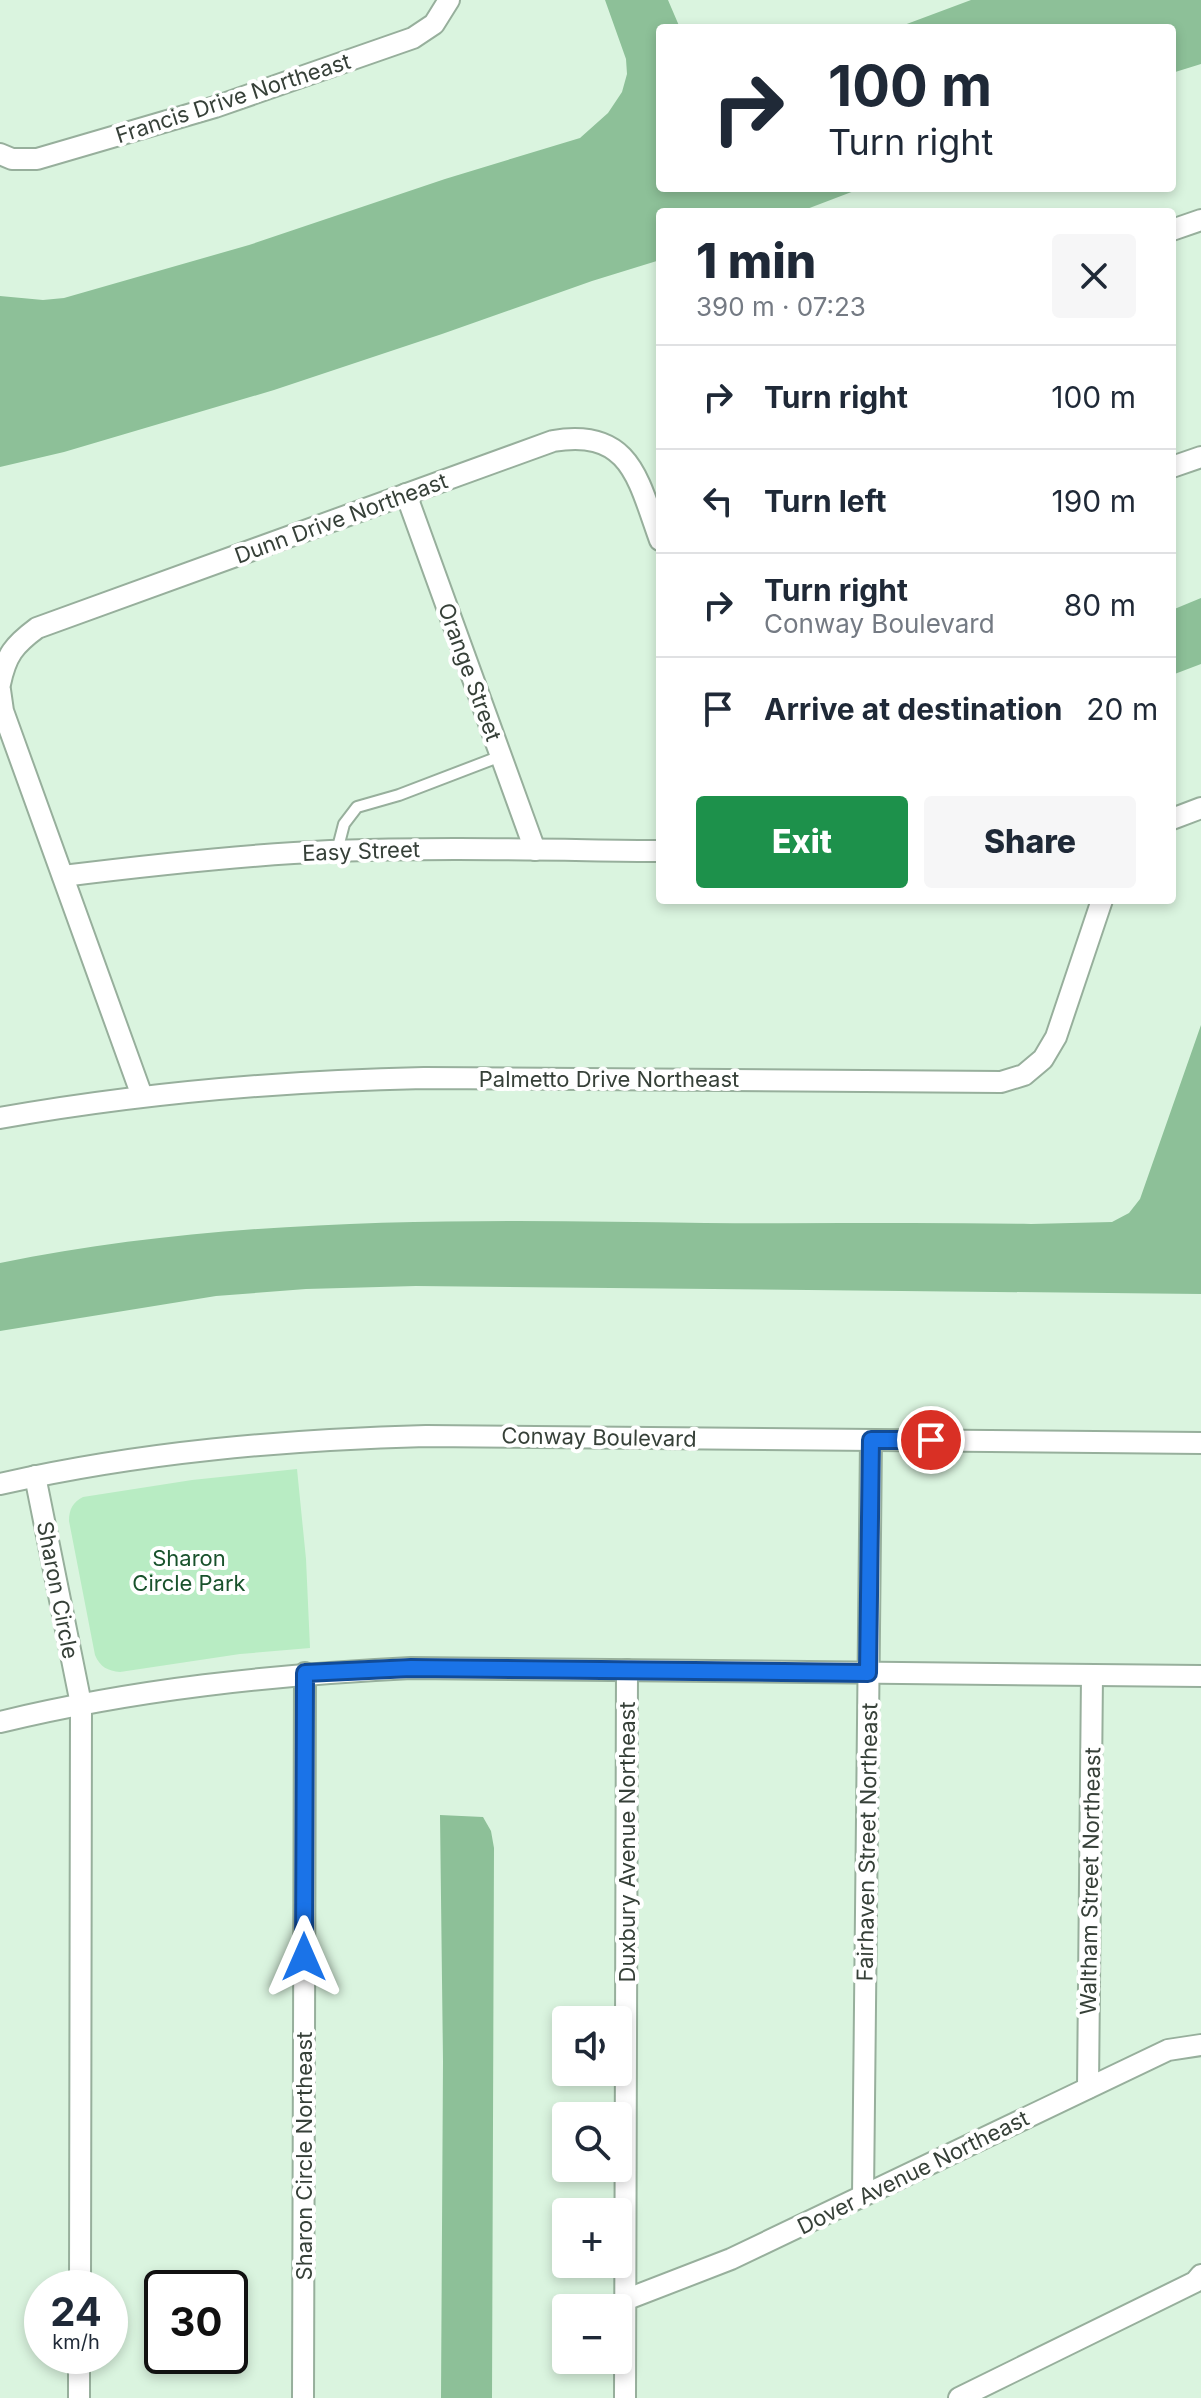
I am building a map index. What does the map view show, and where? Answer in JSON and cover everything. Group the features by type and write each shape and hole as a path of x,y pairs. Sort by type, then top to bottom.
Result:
{"street":[{"name":"Francis Drive Northeast","path":"0,154 12,159 37,159 215,107 330,69 413,38 434,24 449,0"},
{"path":"1176,229 1201,220"},
{"name":"Dunn Drive Northeast","path":"142,1096 3,711 0,687 4,663 17,642 37,628 553,441 577,437 600,441 621,454 636,474 656,529"},
{"path":"1176,466 1201,457"},
{"name":"Orange Street","path":"406,494 535,850"},
{"path":"1176,817 1201,808"},
{"name":"Easy Street","path":"63,876 222,858 337,851 656,851"},
{"name":"Palmetto Drive Northeast","path":"0,1118 142,1096 255,1084 424,1078 1001,1082 1024,1075 1043,1059 1056,1037 1101,904"},
{"name":"Conway Boulevard","path":"0,1484 182,1452 318,1439 426,1436 1201,1443"},
{"name":"Fairhaven Street Northeast","path":"863,2196 871,1440"},
{"name":"Sharon Circle","path":"35,1476 81,1704"},
{"path":"0,1722 81,1704 209,1683 305,1673 411,1668 1201,1676"},
{"name":"Duxbury Avenue Northeast","path":"625,2294 627,1670"},
{"name":"Sharon Circle Northeast","path":"303,2398 305,1673"},
{"name":"Waltham Street Northeast","path":"1088,2088 1092,1675"},
{"path":"80,2270 81,1704"},
{"name":"Dover Avenue Northeast","path":"632,2297 731,2259 1168,2050 1201,2045"},
{"path":"959,2398 1195,2282 1201,2275"},
{"path":"79,2374 79,2398"},
{"name":"Duxbury Avenue Northeast","path":"625,2374 625,2398"}],"lane":[{"path":"337,851 344,824 357,807 399,795 501,756"}],"green space":[{"name":"Sharon Circle Park","path":"297,1469 306,1559 310,1648 240,1654 120,1672 102,1665 95,1655 69,1521 71,1509 77,1501 83,1497 192,1480"}],"shaded area":[{"path":"605,0 668,0 678,24 656,24 656,192 852,192 810,208 656,208 656,261 274,390 64,452 0,467 0,296 43,300 64,298 249,245 445,179 580,138 608,113 622,92 627,74 626,59"},
{"path":"971,0 1201,0 1201,64 1176,72 1176,24 907,24"},
{"path":"1201,598 1201,664 1176,673 1176,608"},
{"path":"1201,1025 1201,1294 416,1286 306,1289 216,1296 0,1331 0,1263 175,1236 351,1224 440,1222 1112,1222 1129,1213 1140,1199"},
{"path":"440,1815 483,1817 491,1831 494,1848 492,2398 441,2398 443,2061"}],"route":[{"path":"304,1957 305,1673 411,1668 868,1673 871,1440 931,1440"}]}
